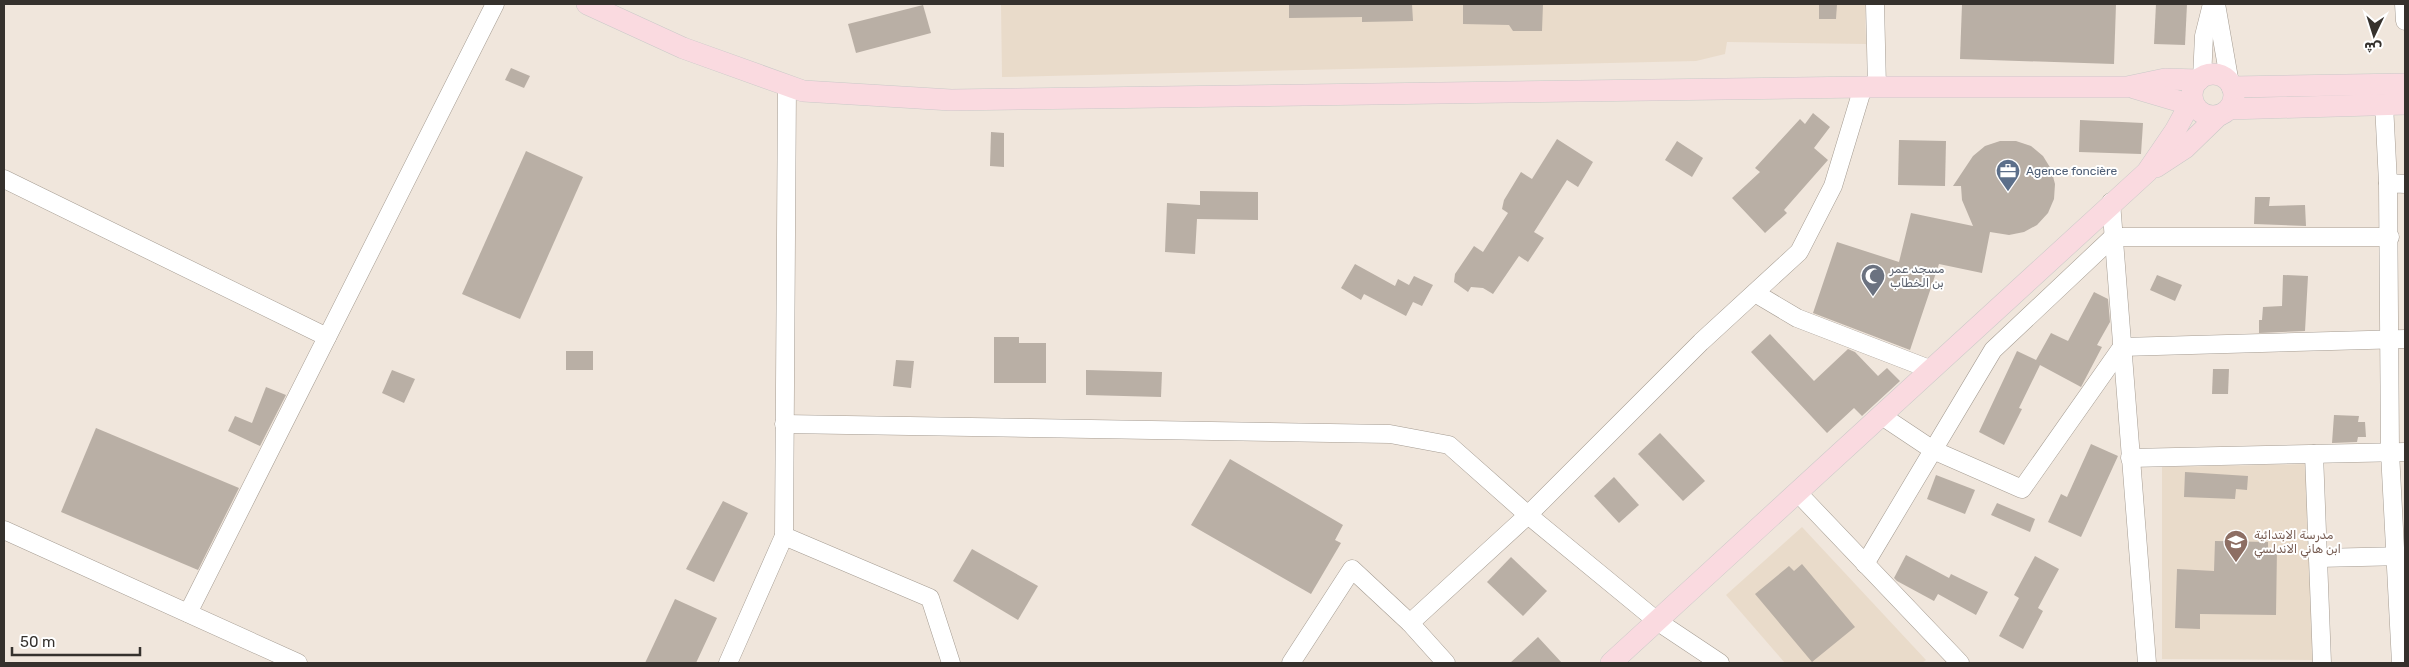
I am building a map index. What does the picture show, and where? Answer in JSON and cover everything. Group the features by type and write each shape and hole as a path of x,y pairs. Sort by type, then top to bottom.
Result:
{"main road":[{"path":"587,4 684,48 803,91 951,100 1870,87 2126,86 2165,79 2196,94 2205,115 2405,104"},
{"path":"1611,663 1932,370 2111,202 2147,172 2184,148 2223,113 2234,98 2231,85 2226,79 2214,74 2196,94 2175,131 2147,172"},
{"path":"2231,85 2405,84"}],"street":[{"path":"188,613 495,4"},
{"path":"1410,623 1528,515 1701,342 1799,252 1833,186 1870,87 1875,4"},
{"path":"2196,94 2204,36 2212,4"},
{"path":"2216,4 2231,85"},
{"path":"2404,4 2405,21"},
{"path":"728,663 784,536 787,85"},
{"path":"2384,104 2397,184 2390,237 2396,339 2401,556 2401,663"},
{"path":"4,179 327,337"},
{"path":"2111,202 2147,663"},
{"path":"1865,564 1993,350 2114,237 2390,237"},
{"path":"1755,293 1797,318 1932,370"},
{"path":"2122,348 2396,339"},
{"path":"1882,416 1933,450 2022,489 2122,348"},
{"path":"784,424 1390,434 1449,444 1528,515 1657,621 1720,663"},
{"path":"2130,458 2398,452"},
{"path":"2314,454 2322,663"},
{"path":"1798,493 1960,663"},
{"path":"4,530 298,663"},
{"path":"784,536 930,598 951,663"},
{"path":"2318,558 2401,556"},
{"path":"1292,663 1352,569 1410,623 1446,663"}],"shaded area":[{"path":"1001,4 1865,4 1866,44 1727,42 1725,54 1696,61 1002,77"},
{"name":"مدرسة الابتدائية ابن هاني الاندلسي","path":"2308,464 2313,660 2162,659 2162,467"},
{"path":"1802,527 1926,660 1922,663 1785,663 1726,595"}],"building":[{"path":"1289,4 1412,4 1413,21 1362,22 1362,17 1289,18"},
{"path":"1463,4 1543,4 1542,31 1513,31 1509,25 1463,24"},
{"path":"1819,4 1837,4 1836,19 1819,19"},
{"path":"1962,4 2116,4 2114,64 1960,59"},
{"path":"2156,4 2187,4 2185,45 2154,44"},
{"path":"923,5 931,33 856,53 848,24"},
{"path":"511,68 530,76 524,88 505,80"},
{"path":"1813,113 1830,127 1814,148 1828,160 1784,210 1787,213 1765,233 1732,198 1760,172 1755,168 1800,119 1805,124"},
{"path":"2080,120 2143,123 2141,154 2079,152"},
{"path":"991,132 1004,133 1004,167 990,166"},
{"path":"1557,139 1593,162 1578,187 1567,180 1534,232 1544,238 1528,262 1519,256 1493,294 1483,288 1471,287 1468,292 1454,282 1455,274 1474,246 1483,252 1508,213 1502,209 1504,200 1521,172 1532,179"},
{"path":"1899,140 1946,141 1945,186 1898,185"},
{"path":"1677,141 1703,158 1692,177 1665,160"},
{"path":"2000,141 2016,141 2031,146 2043,156 2051,169 2055,184 2054,199 2048,213 2037,225 2024,232 2009,235 1990,232 1982,273 1939,264 1910,350 1813,313 1837,242 1899,262 1911,213 1973,226 1962,200 1961,186 1953,186 1973,156 1985,146"},
{"path":"526,151 583,177 520,319 462,294"},
{"path":"1200,191 1258,192 1258,220 1197,219 1195,254 1165,252 1167,203 1200,205"},
{"path":"2255,197 2270,197 2269,206 2305,205 2306,226 2254,224"},
{"path":"1355,264 1395,286 1398,279 1409,285 1414,276 1433,285 1422,306 1413,302 1406,316 1364,294 1361,300 1341,288"},
{"path":"2157,275 2182,285 2175,301 2150,290"},
{"path":"2283,275 2308,276 2305,331 2259,333 2259,320 2262,320 2263,307 2282,306"},
{"path":"2094,292 2108,299 2110,322 2097,345 2102,347 2081,387 2040,365 2019,408 2022,409 2004,445 1979,432 2017,351 2036,360 2051,333 2068,341"},
{"path":"1770,334 1814,381 1848,349 1855,352 1878,376 1887,368 1900,381 1862,416 1854,408 1827,433 1751,352"},
{"path":"994,337 1019,337 1019,343 1046,343 1046,383 994,383"},
{"path":"566,351 593,351 593,370 566,370"},
{"path":"896,360 914,361 911,388 893,386"},
{"path":"2213,369 2229,369 2228,394 2212,394"},
{"path":"392,370 415,379 404,403 382,393"},
{"path":"1086,370 1162,372 1161,397 1086,395"},
{"path":"266,387 286,395 260,446 228,431 235,416 252,423"},
{"path":"2334,415 2359,416 2358,422 2365,422 2366,437 2358,437 2357,442 2332,443"},
{"path":"96,428 239,488 198,570 61,512"},
{"path":"1660,433 1705,481 1683,501 1638,454"},
{"path":"2091,444 2118,456 2081,537 2048,522 2061,494 2067,497"},
{"path":"1230,459 1343,525 1335,540 1341,543 1311,594 1191,525"},
{"path":"2185,472 2248,476 2247,490 2236,489 2235,499 2184,497"},
{"path":"1936,475 1975,490 1965,514 1927,499"},
{"path":"1614,477 1639,505 1619,523 1594,496"},
{"path":"723,501 748,513 714,582 686,569"},
{"path":"1997,503 2035,519 2030,532 1991,515"},
{"path":"2215,541 2268,542 2268,548 2277,548 2276,615 2200,614 2200,629 2175,628 2177,569 2214,571"},
{"path":"972,549 1038,586 1018,620 953,581"},
{"path":"1906,555 1949,578 1951,574 1988,592 1976,615 1938,594 1934,601 1897,581 1894,578"},
{"path":"2035,556 2059,569 2038,608 2043,611 2023,649 1999,636 2019,598 2014,595"},
{"path":"1511,557 1547,591 1523,616 1487,582"},
{"path":"1802,564 1855,627 1812,662 1755,594 1789,566 1794,571"},
{"path":"675,599 717,618 696,663 645,663"},
{"path":"1538,637 1562,663 1510,663 1523,651"}],"place":[{"name":"Agence foncière","path":"2008,192"},
{"name":"مسجد عمر بن الخطاب","path":"1873,297"},
{"name":"مدرسة الابتدائية ابن هاني الاندلسي","path":"2236,563"}]}
